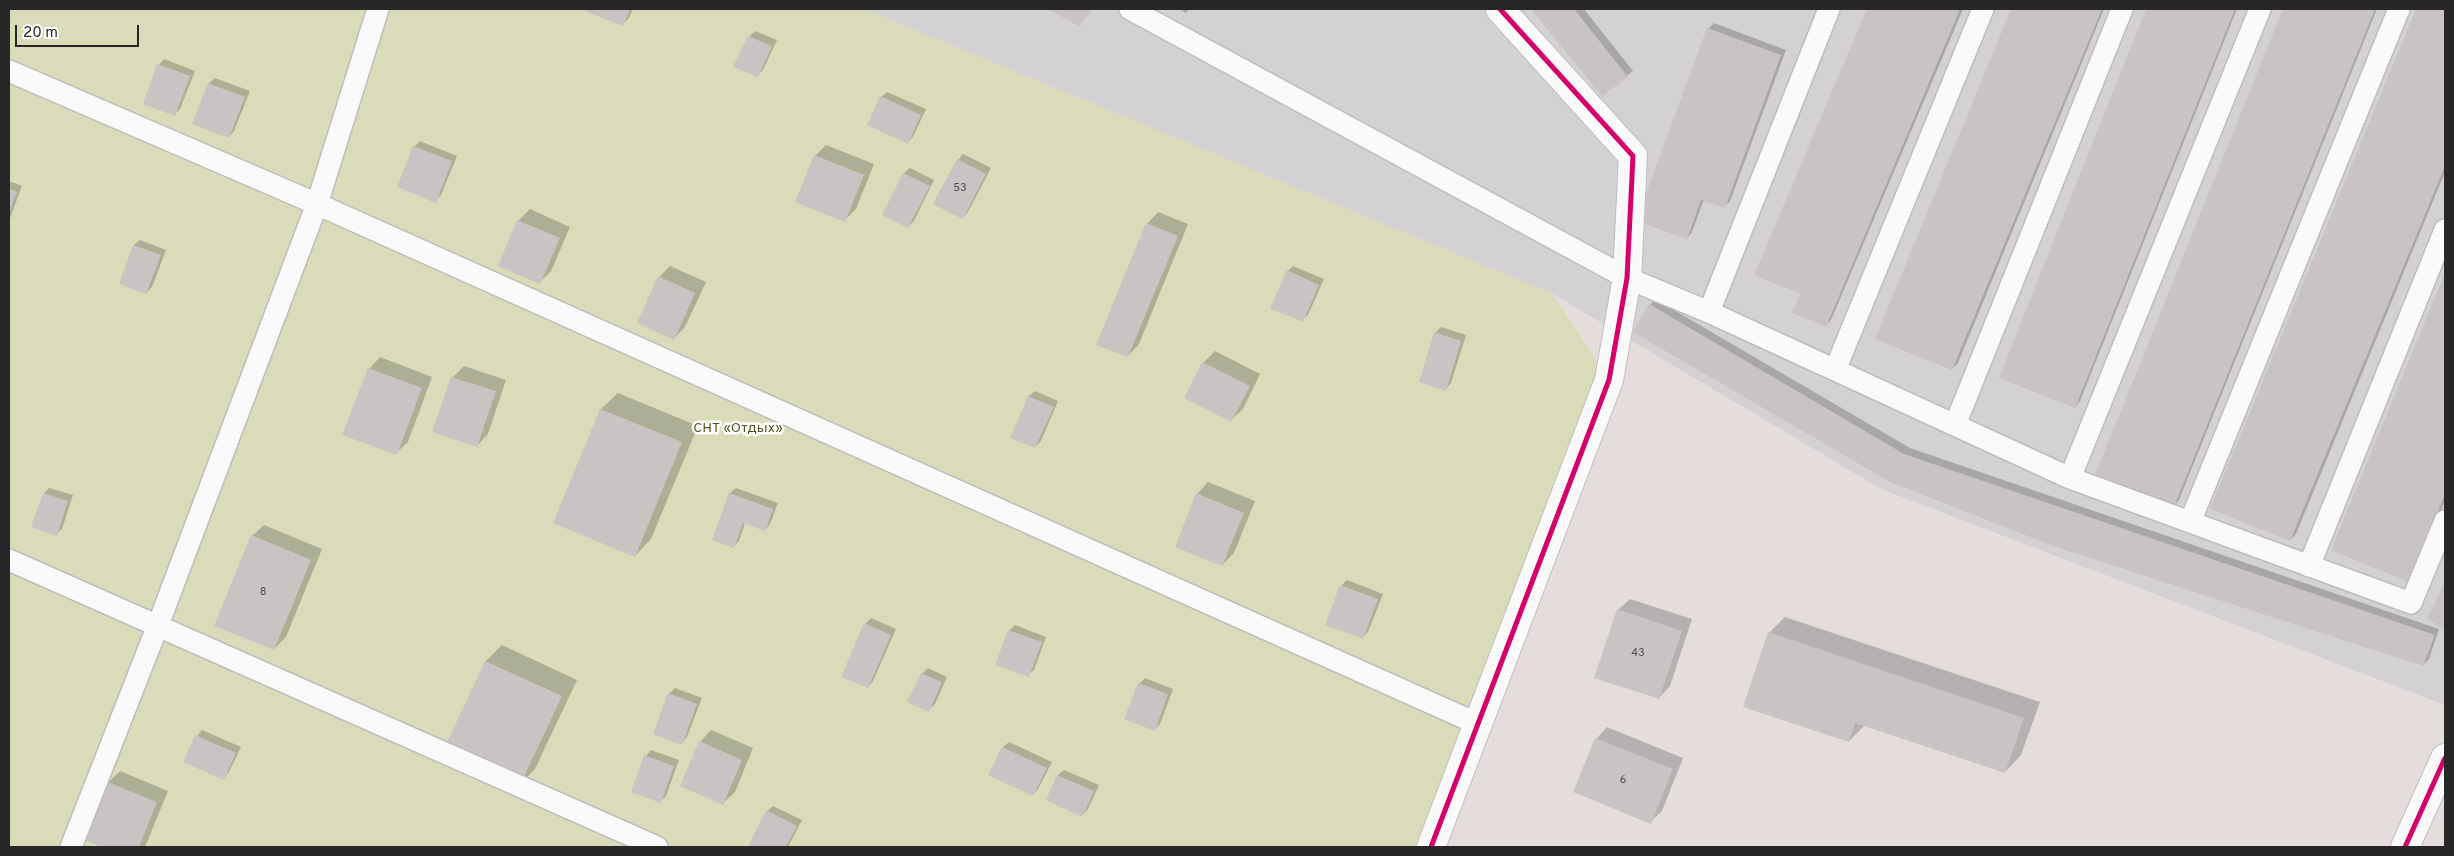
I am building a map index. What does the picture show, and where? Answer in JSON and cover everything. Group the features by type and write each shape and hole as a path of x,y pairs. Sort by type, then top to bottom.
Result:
{"street":[{"path":"1500,9 1633,156"},
{"path":"1430,847 1608,380 1627,278 1633,125"},
{"path":"2405,847 2445,758"}],"lane":[{"path":"71,847 158,624 317,204 378,9"},
{"path":"1130,9 1627,278 1709,312 2070,478 2411,603 2445,521"},
{"path":"1709,312 1830,9"},
{"path":"1835,370 1983,9"},
{"path":"1955,425 2122,9"},
{"path":"2070,478 2260,9"},
{"path":"2190,522 2399,9"},
{"path":"9,71 317,204 1478,724"},
{"path":"2308,566 2445,230"},
{"path":"9,560 158,624 658,847"}],"shaded area":[{"path":"864,9 2445,9 2445,705 1881,489 1553,294"}],"green space":[{"name":"СНТ «Отдых»","path":"9,9 864,9 1553,294 1609,380 1415,847 9,847"}],"building":[{"path":"586,9 630,9 623,26 585,11"},
{"path":"1049,9 1093,9 1079,27"},
{"path":"1531,9 1574,9 1628,77 1602,96"},
{"path":"1867,9 1960,9 1826,327 1792,313 1800,294 1754,275"},
{"path":"2011,9 2102,9 1952,370 1875,339"},
{"path":"2146,9 2235,9 2075,408 1999,378"},
{"path":"2283,9 2375,9 2174,507 2095,475"},
{"path":"2416,9 2445,9 2445,166 2290,541 2210,509"},
{"path":"1707,28 1781,55 1725,208 1701,200 1687,239 1636,221"},
{"path":"748,36 772,46 758,77 733,67"},
{"path":"157,64 190,76 175,116 143,104"},
{"path":"208,83 245,97 229,138 192,124"},
{"path":"880,96 921,115 908,144 867,125"},
{"path":"413,146 452,161 436,203 397,187"},
{"path":"814,155 864,175 845,222 795,202"},
{"path":"957,159 986,174 963,219 933,204"},
{"path":"903,173 930,186 908,228 882,215"},
{"path":"9,189 17,192 9,213"},
{"path":"517,220 560,238 540,284 498,266"},
{"path":"1146,223 1178,236 1128,357 1096,345"},
{"path":"133,245 161,255 146,294 119,284"},
{"path":"1287,270 1319,285 1303,322 1270,308"},
{"path":"2445,273 2445,494 2409,582 2331,550"},
{"path":"658,276 695,293 674,340 637,323"},
{"path":"1649,304 1904,454 2435,635 2423,666 2056,547 1890,482 1633,332"},
{"path":"1434,332 1461,341 1446,391 1419,382"},
{"path":"1202,362 1250,386 1231,422 1184,398"},
{"path":"368,368 422,388 397,455 342,435"},
{"path":"451,377 496,391 477,447 432,432"},
{"path":"1028,396 1054,407 1035,448 1010,438"},
{"path":"600,409 682,442 635,557 553,523"},
{"path":"43,493 68,501 57,536 31,527"},
{"path":"729,493 773,509 765,531 743,523 734,548 712,540"},
{"path":"1196,493 1244,513 1222,566 1175,547"},
{"path":"251,535 311,560 274,650 214,626"},
{"path":"2445,582 2445,629 2427,619"},
{"path":"1340,585 1378,599 1363,639 1325,625"},
{"path":"1617,609 1682,631 1659,699 1594,678"},
{"path":"864,623 891,635 868,688 841,677"},
{"path":"1008,630 1042,642 1029,677 995,665"},
{"path":"1768,632 2024,718 2005,773 1855,723 1849,742 1743,707"},
{"path":"485,661 562,696 519,787 443,751"},
{"path":"921,673 942,682 929,712 907,702"},
{"path":"1138,683 1168,694 1155,731 1124,719"},
{"path":"668,693 697,704 682,745 653,734"},
{"path":"195,735 236,753 224,780 183,762"},
{"path":"1595,738 1673,769 1651,824 1573,792"},
{"path":"699,741 742,760 723,805 680,786"},
{"path":"1002,747 1047,768 1033,796 988,775"},
{"path":"644,755 674,766 661,803 631,792"},
{"path":"1057,775 1094,791 1082,817 1046,800"},
{"path":"107,782 157,802 139,847 102,847 84,840"},
{"path":"766,810 797,826 786,847 748,847"}],"cycle path":[{"path":"1431,847 1609,380 1627,278 1633,156 1500,9"},
{"path":"2405,847 2445,758"}]}
